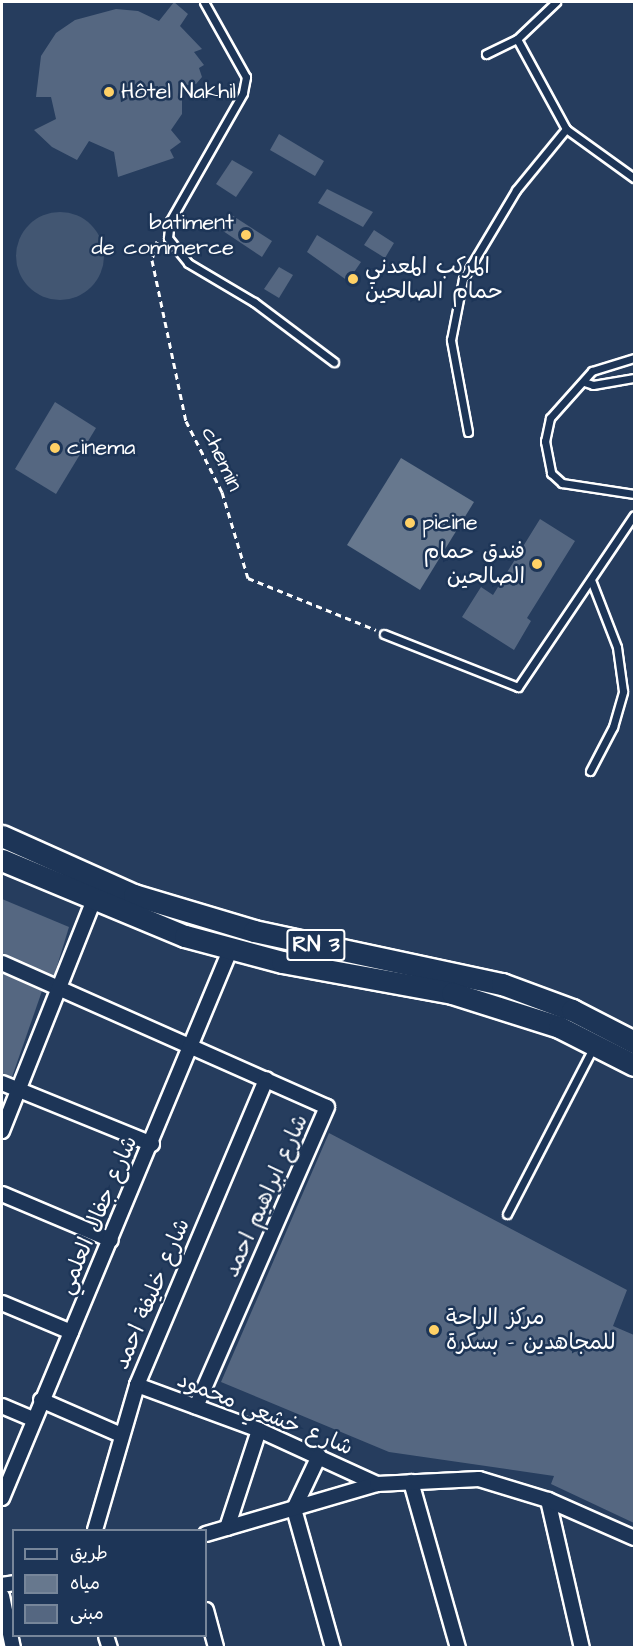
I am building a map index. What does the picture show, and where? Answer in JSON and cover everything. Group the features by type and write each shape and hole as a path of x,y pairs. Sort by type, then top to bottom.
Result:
{"main road":[{"name":"RN 3","path":"2,836 134,895 254,931 502,984 572,1010 634,1042"},
{"name":"RN 3","path":"2,860 93,902 231,948 452,993 596,1044 634,1065"}],"street":[{"path":"2,1131 56,987 93,902"},
{"name":"شارع جفال العلمي","path":"2,1498 41,1400 152,1144 231,948"},
{"name":"شارع ابراهيم احمد","path":"2,963 190,1047 322,1102 328,1110 196,1407"},
{"name":"شارع خليفة احمد","path":"95,1529 119,1434 137,1384 266,1079"},
{"path":"2,1083 152,1144"},
{"path":"2,1194 111,1240"},
{"path":"2,1304 71,1332"},
{"name":"شارع خشعي محمود","path":"137,1384 259,1430 377,1484"},
{"path":"41,1400 119,1434"},
{"path":"2,1406 33,1419"},
{"path":"227,1528 259,1430"},
{"path":"319,1456 294,1509 333,1647"},
{"path":"207,1534 377,1484 478,1479 548,1500 634,1538"},
{"path":"411,1482 458,1647"},
{"path":"548,1500 582,1647"},
{"path":"2,1596 13,1647"},
{"path":"207,1614 216,1647"}],"lane":[{"path":"204,2 246,77 243,93 170,221 168,238 188,263 254,302 334,362"},
{"path":"486,54 518,39 556,2"},
{"path":"518,39 566,129 634,178"},
{"path":"468,432 451,340 463,279 516,190 566,129"},
{"path":"634,358 605,365 584,382 550,418 545,441 551,473 562,483 586,490 634,494"},
{"path":"584,382 593,385 634,378"},
{"path":"384,634 518,687 634,515"},
{"path":"590,771 613,727 623,691 617,647 591,580"},
{"path":"507,1214 596,1044"}],"path":[{"name":"chemin","path":"158,239 152,260 186,422 222,492 249,578 384,634"}],"shaded area":[{"path":"51,212 69,212 85,219 97,231 104,247 104,265 97,281 85,293 69,300 51,300 35,293 23,281 16,265 16,247 23,231 35,219"}],"water":[{"name":"picine","path":"401,458 474,502 420,590 347,545"}],"building":[{"name":"Hôtel Nakhil","path":"174,2 188,14 180,26 202,49 194,52 204,65 199,68 202,77 196,84 182,86 182,114 171,130 181,142 170,150 174,158 118,177 114,152 89,141 77,160 52,147 34,130 56,119 51,97 36,97 41,56 56,33 75,20 116,9 138,11 159,21"},
{"path":"279,134 324,161 315,176 270,150"},
{"path":"232,160 253,172 236,197 216,184"},
{"path":"327,189 373,212 363,227 318,203"},
{"name":"batiment de commerce","path":"230,214 272,241 262,257 220,229"},
{"path":"374,230 394,243 385,258 364,245"},
{"path":"317,235 361,262 348,281 307,252"},
{"name":"batiment de commerce","path":"279,267 293,275 279,298 264,289"},
{"name":"cinema","path":"55,402 96,428 56,494 15,469"},
{"name":"فندق حمام الصالحين","path":"540,519 575,541 527,618 531,621 514,650 462,617 481,587 493,595"},
{"path":"2,899 69,927 54,976 2,954"},
{"path":"2,973 42,991 12,1077 2,1074"},
{"name":"مركز الراحة للمجاهدين - بسكرة","path":"329,1133 627,1290 613,1326 634,1335 634,1523 551,1484 554,1476 389,1452 221,1382"}],"place":[{"name":"Hôtel Nakhil","path":"109,92"},
{"name":"batiment de commerce","path":"246,235"},
{"name":"المركب المعدني حمام الصالحين","path":"353,279"},
{"name":"cinema","path":"55,448"},
{"name":"picine","path":"410,523"},
{"name":"فندق حمام الصالحين","path":"537,564"},
{"name":"مركز الراحة للمجاهدين - بسكرة","path":"434,1330"}]}
